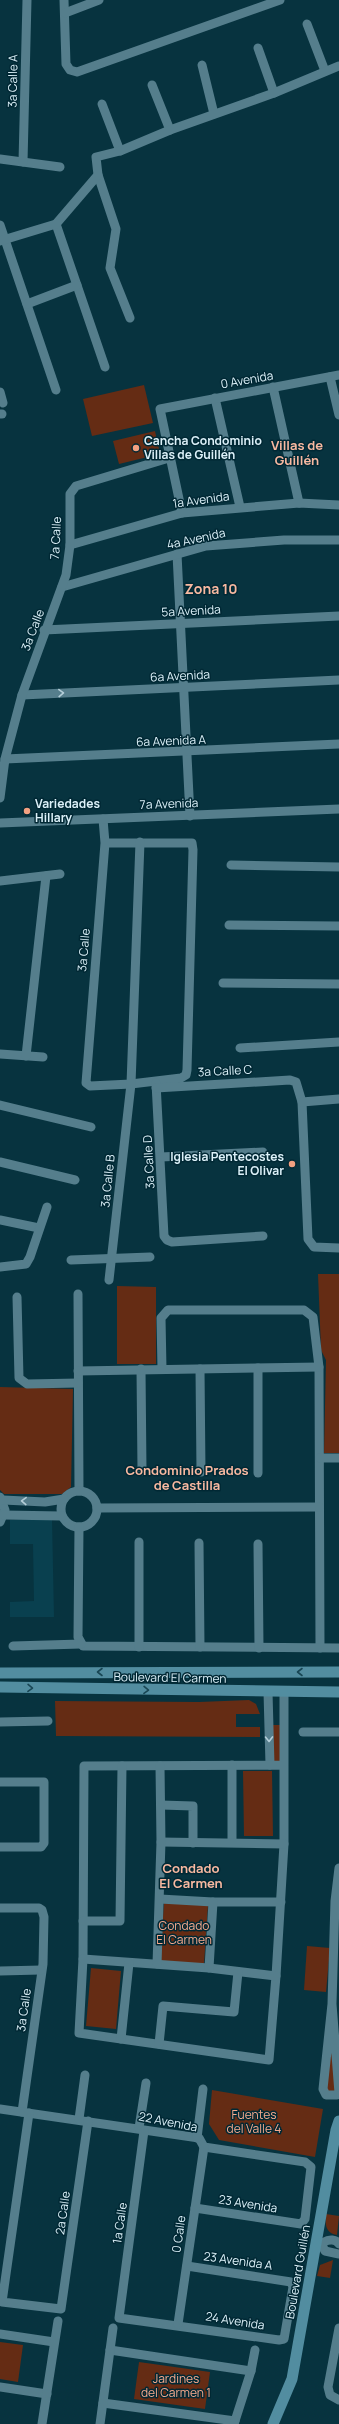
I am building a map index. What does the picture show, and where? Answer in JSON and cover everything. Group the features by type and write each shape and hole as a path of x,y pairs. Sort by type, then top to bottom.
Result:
{"main road":[{"path":"79,1689 83,1682 81,1672"},
{"name":"Boulevard El Carmen","path":"0,1673 339,1672"},
{"name":"Boulevard El Carmen","path":"0,1688 339,1692"},
{"name":"Boulevard Guillén","path":"273,2424 292,2379 336,2130 339,2121"}],"street":[{"name":"3a Calle A","path":"23,162 27,0"},
{"path":"64,0 66,64 70,70 77,72 280,0"},
{"path":"65,13 99,0"},
{"path":"307,24 325,71"},
{"path":"258,48 274,93"},
{"path":"202,65 214,114"},
{"path":"130,318 110,268 116,229 98,175 96,157 120,151 170,130 274,93 339,66"},
{"path":"152,85 170,130"},
{"path":"102,104 120,151"},
{"path":"0,159 60,167"},
{"path":"2,240 56,224 98,175"},
{"path":"56,224 105,367"},
{"path":"0,226 2,240 27,304 56,390"},
{"path":"27,304 77,285"},
{"path":"335,376 339,415"},
{"name":"0 Avenida","path":"169,458 160,409 335,376"},
{"path":"273,387 299,503"},
{"path":"0,392 3,403"},
{"path":"215,398 240,506"},
{"path":"169,458 182,513"},
{"name":"7a Calle","path":"62,587 70,545 70,494 72,490 76,486 169,458"},
{"name":"1a Avenida","path":"70,545 182,513 240,506 299,503 339,505"},
{"name":"4a Avenida","path":"62,587 177,554 225,543 284,540 339,540"},
{"path":"177,554 190,816"},
{"name":"3a Calle","path":"0,798 4,759 22,695 44,630 62,587"},
{"name":"5a Avenida","path":"44,630 339,616"},
{"name":"6a Avenida","path":"22,695 339,680"},
{"name":"6a Avenida A","path":"4,759 339,744"},
{"name":"7a Avenida","path":"0,823 339,809"},
{"name":"3a Calle","path":"103,818 105,843 86,1083 90,1086 131,1084"},
{"name":"3a Calle B","path":"109,1280 131,1084 140,842"},
{"path":"105,843 186,842 192,843 193,850 186,1075 181,1078 156,1084 131,1084"},
{"path":"232,865 339,867"},
{"path":"0,881 60,874"},
{"path":"26,1056 46,876"},
{"path":"229,925 339,926"},
{"path":"223,983 339,984"},
{"path":"240,1048 339,1042"},
{"path":"0,1054 43,1057"},
{"name":"3a Calle C","path":"156,1084 290,1080 296,1082 302,1102"},
{"name":"3a Calle D","path":"156,1084 164,1236 167,1240 172,1242 263,1236"},
{"path":"339,1099 302,1102 308,1239 314,1248 339,1248"},
{"path":"0,1105 91,1127"},
{"path":"161,1157 263,1152"},
{"path":"0,1162 75,1180"},
{"path":"0,1268 26,1264 30,1257 47,1206"},
{"path":"0,1220 39,1228"},
{"path":"71,1260 150,1257"},
{"path":"78,1294 79,1491"},
{"path":"17,1297 18,1374 21,1380 27,1384 78,1383"},
{"path":"162,1369 161,1318 168,1310 304,1310 310,1314 314,1320 319,1367 320,1648"},
{"path":"78,1371 319,1367"},
{"path":"200,1368 201,1472"},
{"path":"258,1368 258,1473"},
{"path":"141,1369 142,1471"},
{"path":"320,1458 339,1458"},
{"path":"79,1491 89,1494 97,1508 92,1521 78,1527 69,1524 62,1516 61,1504 64,1499 73,1492 79,1491"},
{"path":"62,1516 2,1518 1,1499 45,1502 64,1499"},
{"path":"97,1508 319,1507"},
{"path":"78,1527 78,1637 81,1644"},
{"path":"139,1542 139,1648"},
{"path":"199,1543 200,1647"},
{"path":"258,1544 259,1648"},
{"path":"13,1646 81,1644 86,1647 139,1648 339,1648"},
{"path":"268,1692 270,1765"},
{"path":"284,1692 284,1764 284,1844 276,1976 268,2060 79,2034 83,1959 84,1766 284,1764"},
{"path":"0,1722 48,1721"},
{"path":"303,1732 339,1732"},
{"path":"232,1765 232,1842"},
{"path":"83,1921 120,1921 122,1766"},
{"path":"157,1964 161,1842 160,1766"},
{"path":"0,1782 44,1782 44,1846 0,1847"},
{"path":"161,1805 193,1806 193,1843"},
{"path":"161,1842 284,1844"},
{"path":"332,2004 339,2093 334,2095 326,2095 323,2089 332,2004 335,1901 339,1868"},
{"path":"160,1899 213,1902 281,1902"},
{"path":"209,1968 213,1902"},
{"name":"3a Calle","path":"0,1908 39,1908 42,1910 41,1970 2,2302 61,2309"},
{"path":"83,1959 209,1968 276,1976"},
{"path":"121,2039 129,1963"},
{"path":"0,1971 41,1970"},
{"path":"159,2044 163,2006 234,2012 238,1972"},
{"name":"2a Calle","path":"61,2309 84,2120 85,2075"},
{"name":"1a Calle","path":"119,2318 142,2130 146,2083"},
{"path":"196,2138 203,2089"},
{"name":"22 Avenida","path":"0,2109 84,2120 196,2138 203,2142 204,2147 309,2164 312,2172 305,2219 303,2222 297,2224"},
{"name":"0 Calle","path":"178,2324 204,2147"},
{"name":"23 Avenida","path":"195,2208 297,2224"},
{"path":"319,2230 322,2237 336,2241"},
{"path":"335,2252 324,2250 322,2245 325,2241 336,2241"},
{"path":"313,2261 320,2255 335,2252"},
{"name":"23 Avenida A","path":"187,2266 287,2280"},
{"name":"24 Avenida","path":"119,2318 178,2324 282,2340 285,2335 293,2287 291,2282 287,2280"},
{"path":"42,2424 58,2321"},
{"path":"100,2424 113,2328"},
{"path":"339,2328 328,2388 330,2395 339,2400"},
{"path":"0,2334 54,2342"},
{"path":"110,2350 251,2371"},
{"path":"103,2403 234,2423 251,2371 255,2350"},
{"path":"0,2387 47,2394"}],"shaded area":[{"path":"52,1519 54,1617 10,1617 10,1602 34,1601 33,1544 10,1544 10,1520"}],"green space":[{"path":"144,385 153,423 92,436 83,399"},
{"name":"Cancha Condominio Villas de Guillén","path":"155,431 160,454 119,464 113,441"},
{"path":"318,1274 339,1274 339,1453 324,1453 326,1360 321,1350"},
{"path":"117,1286 156,1287 156,1364 117,1364"},
{"path":"0,1387 73,1389 71,1487 62,1494 4,1494 0,1490"},
{"path":"249,1700 256,1704 260,1714 236,1714 236,1727 260,1727 260,1737 56,1736 55,1701 199,1702"},
{"path":"269,1725 284,1725 284,1765 270,1765"},
{"name":"Condado El Carmen","path":"243,1771 272,1771 273,1836 244,1836"},
{"name":"Condado El Carmen","path":"164,1902 208,1905 204,1964 160,1961"},
{"path":"307,1946 330,1948 326,1992 304,1990"},
{"path":"91,1968 121,1971 116,2029 86,2026"},
{"path":"332,2004 337,2095 323,2089"},
{"name":"Fuentes del Valle 4","path":"212,2090 323,2109 315,2157 219,2140 209,2124"},
{"path":"326,2214 339,2216 337,2235 328,2230 326,2225"},
{"path":"333,2260 330,2278 317,2276 320,2265"},
{"path":"0,2342 23,2345 18,2382 0,2379"},
{"name":"Jardines del Carmen 1","path":"139,2362 210,2372 205,2409 134,2399"}],"place":[{"name":"Cancha Condominio Villas de Guillén","path":"136,448"},
{"name":"Variedades Hillary","path":"27,811"},
{"name":"Iglesia Pentecostes El Olivar","path":"292,1164"}],"district":[{"name":"Villas de Guillén","path":"297,452"},
{"name":"Zona 10","path":"211,589"},
{"name":"Condominio Prados de Castilla","path":"187,1478"},
{"name":"Condado El Carmen","path":"191,1876"}]}
